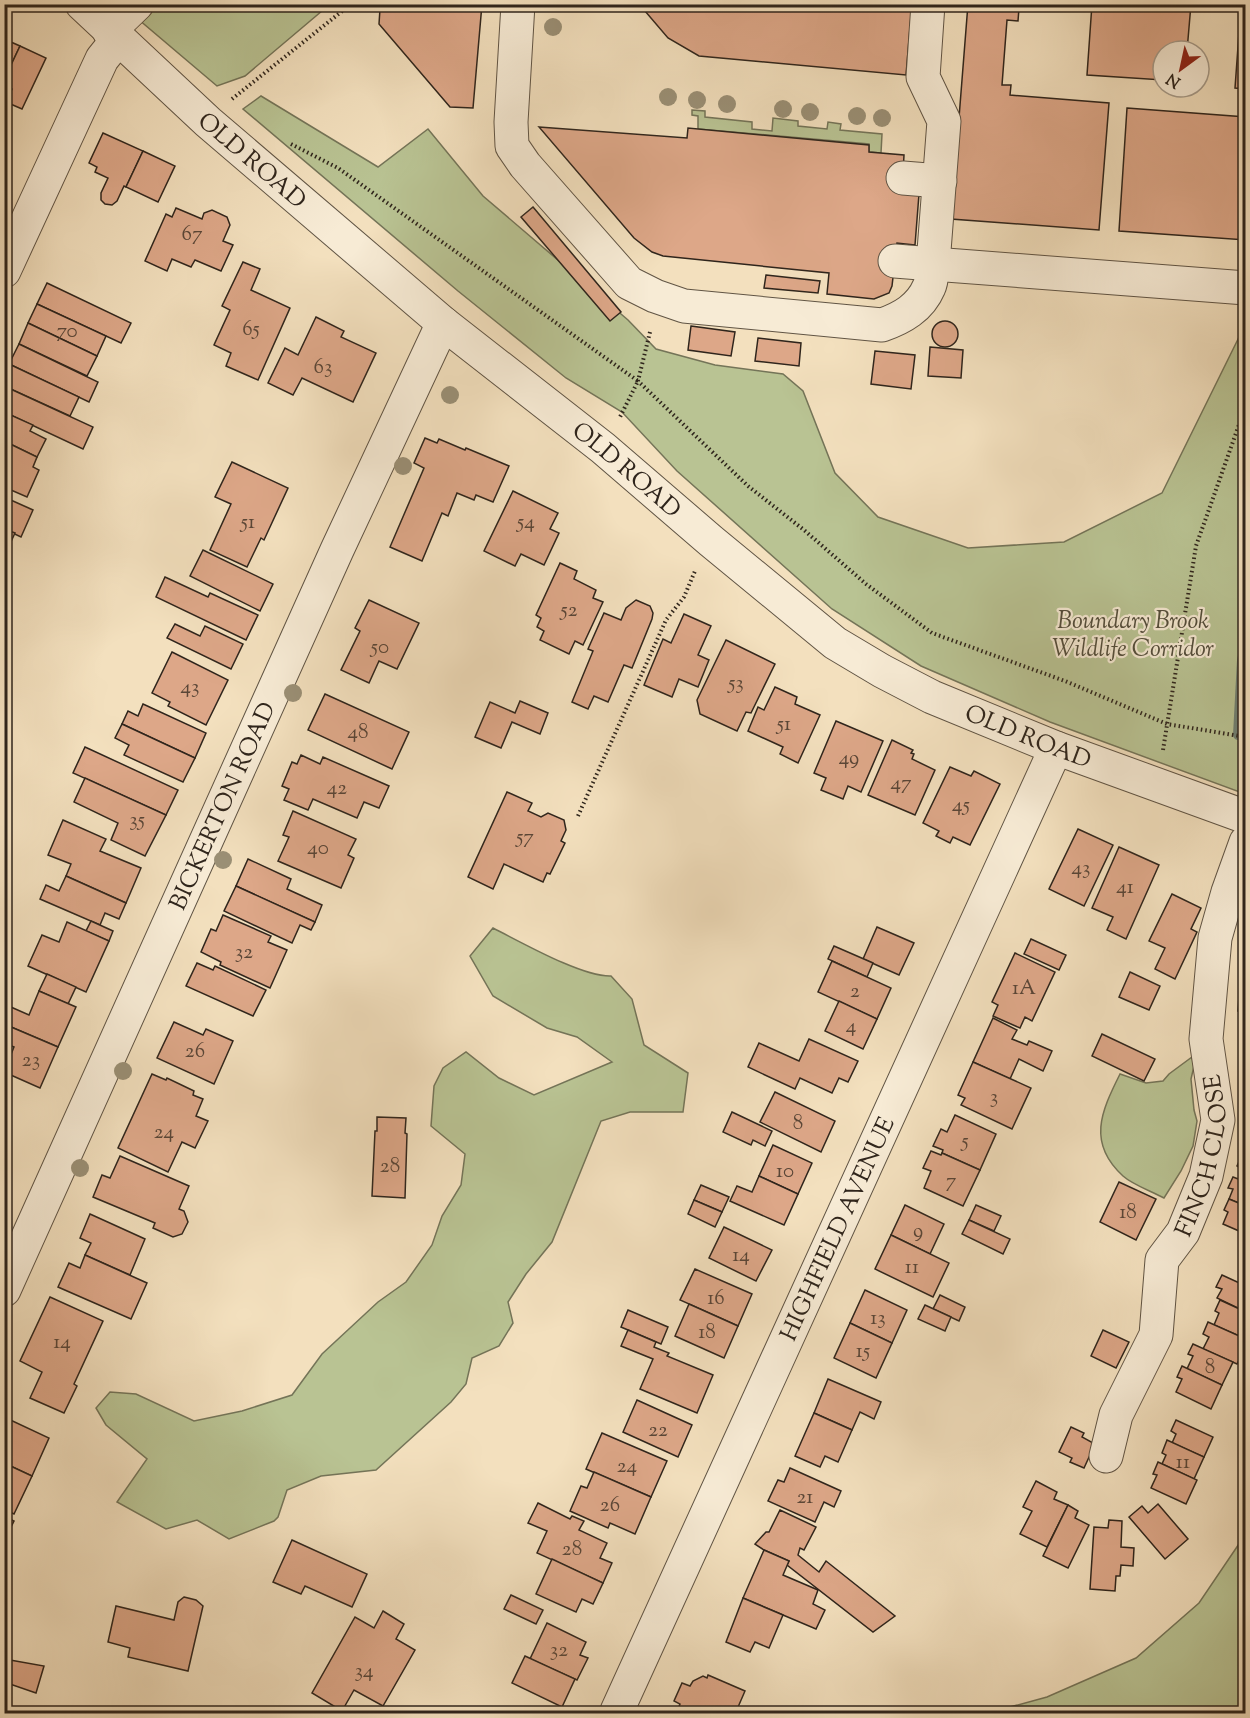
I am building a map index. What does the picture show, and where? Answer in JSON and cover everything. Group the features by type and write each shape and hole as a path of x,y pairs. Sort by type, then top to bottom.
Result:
{"street":[{"name":"OLD ROAD","path":"82,4 208,122 443,322 603,448 835,643 882,672 932,697 1056,748 1245,817"},
{"path":"4,271 102,59 114,35 137,4"},
{"path":"518,4 511,122 512,146 525,165 629,283 655,296 684,306 839,336 902,318 917,305 930,287 944,121 922,77 928,4"},
{"path":"903,178 940,181"},
{"path":"895,261 1245,288"},
{"name":"BICKERTON ROAD","path":"4,1290 337,550 443,322"},
{"name":"HIGHFIELD AVENUE","path":"617,1711 1056,748"},
{"name":"FINCH CLOSE","path":"1106,1456 1116,1415 1156,1335 1162,1260 1183,1232 1206,1176 1218,1120 1206,1039 1215,938 1245,842"}],"path":[{"path":"227,103 351,4"},
{"path":"289,143 338,168 638,381 748,486 804,530 866,584 932,633 1065,681 1167,724 1245,737"},
{"path":"622,412 638,381 648,345"},
{"path":"1163,752 1196,546 1245,405"},
{"path":"578,816 666,620 684,597 711,541"}],"green space":[{"path":"221,4 329,5 245,76 217,86 138,19 154,5 205,5 217,8"},
{"name":"Boundary Brook Wildlife Corridor","path":"261,96 378,167 428,129 483,196 628,320 656,349 715,365 783,374 803,391 835,473 878,517 968,548 1064,542 1162,493 1245,325 1245,794 1050,722 921,666 832,609 677,471 622,412 566,378 458,291 243,109"},
{"path":"692,110 705,111 705,117 752,122 752,129 772,131 773,118 798,121 798,126 827,129 828,122 841,124 840,130 882,134 881,153 869,152 869,144 698,129 698,116 692,115"},
{"path":"493,928 568,965 599,975 611,976 632,999 644,1045 688,1073 683,1112 630,1112 601,1121 552,1242 526,1274 508,1302 513,1323 499,1346 472,1358 466,1384 451,1402 376,1470 321,1476 287,1490 278,1517 274,1521 229,1539 197,1520 166,1529 117,1502 147,1459 106,1425 96,1408 110,1392 136,1394 194,1421 242,1411 292,1395 322,1354 378,1302 406,1282 432,1245 442,1216 461,1185 465,1154 431,1126 434,1086 443,1068 466,1052 499,1078 534,1095 612,1062 577,1037 547,1028 493,996 470,956"},
{"path":"1192,1057 1194,1066 1191,1079 1197,1121 1193,1146 1164,1198 1127,1179 1112,1164 1101,1139 1103,1114 1120,1074 1146,1083 1163,1081"},
{"path":"1245,1535 1245,1713 988,1713 1047,1697 1136,1658 1199,1603"}],"building":[{"path":"385,4 482,4 473,108 450,107 379,24 380,9"},
{"path":"639,4 912,4 906,75 699,56 668,38"},
{"path":"968,4 1045,4 1045,10 1019,8 1018,21 1007,20 1002,85 1011,85 1010,95 1109,103 1099,230 951,219"},
{"path":"1092,4 1191,4 1188,39 1151,39 1151,79 1087,75"},
{"path":"1241,5 1246,5 1246,89 1235,88"},
{"path":"4,39 20,46 4,80"},
{"path":"20,46 46,58 22,109 6,102 12,89 4,85 4,80"},
{"path":"1127,108 1246,117 1246,240 1119,231"},
{"path":"539,127 687,138 688,128 869,145 869,152 904,155 902,192 919,194 915,245 897,243 892,286 889,293 874,299 827,294 829,273 663,256 652,252 634,238"},
{"path":"103,133 143,151 126,187 124,186 117,201 112,205 105,204 101,200 101,193 108,178 95,172 97,167 89,163"},
{"path":"143,151 175,166 158,202 126,187"},
{"path":"533,207 621,312 610,321 521,217"},
{"path":"176,208 202,219 204,213 212,210 227,217 230,225 223,241 233,245 221,271 195,260 191,267 172,259 167,271 145,261 166,214 172,217"},
{"path":"243,262 260,269 251,290 290,308 258,380 226,366 231,353 214,345 230,310 222,306"},
{"path":"766,275 820,281 818,293 764,288"},
{"path":"47,283 131,323 121,343 37,304"},
{"path":"37,304 106,336 97,356 28,323"},
{"path":"316,317 344,331 341,337 376,353 353,402 302,378 293,395 268,383 285,348 298,355"},
{"path":"945,321 954,325 958,334 954,343 945,347 936,343 932,334 936,325"},
{"path":"28,323 97,356 87,376 19,344"},
{"path":"691,326 735,332 731,356 688,350"},
{"path":"758,338 801,343 799,366 755,361"},
{"path":"19,344 98,382 89,402 9,364"},
{"path":"930,347 963,350 961,378 928,376"},
{"path":"875,351 915,355 911,389 871,384"},
{"path":"9,364 79,397 70,416 4,386 4,374"},
{"path":"4,386 93,427 83,449 4,412"},
{"path":"4,412 33,425 30,431 46,439 37,457 4,441"},
{"path":"425,438 437,443 439,439 465,450 466,448 509,466 493,502 476,495 474,500 457,493 448,516 442,513 422,561 390,547 424,468 414,463"},
{"path":"4,441 37,457 33,467 39,470 27,497 4,487"},
{"path":"232,462 288,488 264,540 261,538 247,567 210,550 231,504 215,497"},
{"path":"513,491 558,513 550,529 559,533 544,565 521,554 515,566 484,551"},
{"path":"4,497 33,510 21,537 4,529"},
{"path":"4,529 15,533 8,548 4,547"},
{"path":"203,550 273,584 260,611 190,576"},
{"path":"560,563 577,571 574,579 596,590 593,598 603,602 583,645 575,641 569,654 540,640 544,631 537,627 541,618 536,615"},
{"path":"165,577 208,597 210,593 258,615 246,640 156,597"},
{"path":"369,600 419,623 397,669 379,661 369,683 341,670 360,631 355,628"},
{"path":"636,600 650,606 653,613 632,668 624,665 608,702 594,696 588,709 572,702 593,651 588,649 604,613 621,620 626,608"},
{"path":"684,614 711,626 698,655 709,660 698,687 679,679 672,697 644,685 663,639 671,643"},
{"path":"175,624 200,636 205,626 243,644 231,669 167,638"},
{"path":"726,640 775,664 751,713 746,712 737,731 700,714 697,700"},
{"path":"172,652 228,680 206,725 168,706 170,702 152,693"},
{"path":"775,687 797,697 795,704 820,715 798,763 780,754 783,747 748,731 758,707 764,710"},
{"path":"325,694 409,732 392,769 308,730"},
{"path":"520,701 548,713 540,734 512,722 501,748 475,737 490,702 515,713"},
{"path":"143,704 206,733 195,758 122,724 128,711 138,716"},
{"path":"836,721 883,741 861,792 848,786 843,799 821,790 826,778 814,773"},
{"path":"122,724 195,758 183,782 124,755 129,745 115,738"},
{"path":"892,740 913,750 912,759 935,770 915,815 868,795"},
{"path":"85,747 178,790 166,815 73,773"},
{"path":"301,755 320,764 323,757 389,786 379,808 364,802 357,818 313,799 308,810 284,800 289,789 282,786 292,762 297,764"},
{"path":"950,767 971,776 974,771 1000,784 970,845 953,837 950,843 936,836 939,831 923,823"},
{"path":"85,778 166,815 145,856 111,840 118,823 74,802"},
{"path":"507,792 532,803 528,811 541,817 548,813 564,820 566,830 561,841 565,843 550,874 547,873 543,882 504,864 493,889 468,877"},
{"path":"293,811 356,839 348,855 354,858 341,888 278,861 289,837 283,835"},
{"path":"63,820 106,839 100,851 141,868 126,903 66,876 71,864 48,855"},
{"path":"1078,829 1113,845 1084,906 1049,889"},
{"path":"1119,847 1159,865 1126,939 1107,930 1113,917 1092,908"},
{"path":"248,859 291,879 287,889 322,905 315,922 236,886"},
{"path":"66,876 126,903 119,919 105,913 100,925 40,899 46,885 59,891"},
{"path":"236,886 315,922 311,930 300,925 292,943 224,911"},
{"path":"1172,894 1201,908 1191,929 1197,932 1175,979 1155,969 1165,948 1149,941"},
{"path":"1245,909 1246,1022 1242,1021 1242,1011 1238,1011"},
{"path":"223,915 271,936 268,942 287,950 270,988 220,965 221,962 201,952 211,929 216,931"},
{"path":"91,921 113,931 109,941 86,931"},
{"path":"67,922 109,941 86,992 28,966 42,935 59,942"},
{"path":"877,927 914,943 899,975 863,959"},
{"path":"1031,939 1066,955 1059,970 1024,954"},
{"path":"834,946 873,963 867,977 828,959"},
{"path":"1015,953 1055,972 1032,1021 1025,1017 1020,1028 993,1016 998,1005 992,1002"},
{"path":"832,961 891,988 877,1019 818,992"},
{"path":"197,963 213,970 215,966 266,990 253,1016 186,986"},
{"path":"1130,972 1160,986 1149,1010 1119,997"},
{"path":"47,974 76,987 68,1004 39,991"},
{"path":"39,991 76,1007 58,1047 4,1024 4,1004 29,1015"},
{"path":"839,1001 877,1019 863,1049 825,1031"},
{"path":"993,1018 1017,1030 1012,1039 1027,1045 1029,1041 1052,1051 1043,1071 1019,1059 1010,1079 973,1062"},
{"path":"174,1022 203,1035 206,1029 233,1041 214,1084 157,1058"},
{"path":"4,1024 58,1047 40,1088 4,1072 14,1047 4,1043"},
{"path":"1102,1034 1155,1059 1144,1081 1092,1056"},
{"path":"809,1039 858,1061 848,1082 839,1078 832,1093 800,1078 795,1089 748,1067 759,1043 799,1061"},
{"path":"973,1062 1031,1088 1012,1129 961,1105 965,1098 958,1095"},
{"path":"152,1074 166,1080 167,1078 194,1091 193,1095 203,1099 196,1116 208,1121 195,1148 182,1142 168,1172 118,1148"},
{"path":"775,1092 835,1121 821,1152 760,1122"},
{"path":"732,1112 772,1131 765,1146 753,1140 751,1145 723,1132"},
{"path":"955,1115 996,1134 980,1170 942,1153 943,1150 933,1146 941,1129 947,1132"},
{"path":"377,1117 406,1118 405,1198 372,1196"},
{"path":"773,1145 812,1163 798,1194 759,1176"},
{"path":"931,1151 941,1155 942,1153 980,1170 963,1206 924,1188 931,1171 923,1168"},
{"path":"120,1156 189,1186 179,1209 184,1211 188,1222 182,1234 173,1237 153,1228 155,1223 93,1197 102,1175 110,1178"},
{"path":"1241,1157 1246,1159 1246,1182 1238,1179 1242,1169 1237,1166"},
{"path":"759,1176 798,1194 784,1225 730,1201 737,1186 752,1192"},
{"path":"1233,1177 1246,1182 1246,1206 1229,1199 1233,1189 1228,1188"},
{"path":"1119,1182 1156,1199 1136,1240 1100,1222"},
{"path":"701,1185 729,1197 722,1212 694,1200"},
{"path":"1229,1199 1246,1206 1246,1234 1223,1224 1228,1212 1224,1210"},
{"path":"694,1200 722,1212 715,1227 688,1214"},
{"path":"905,1205 944,1224 930,1254 891,1235"},
{"path":"976,1205 1001,1216 994,1231 969,1220"},
{"path":"90,1214 145,1239 130,1275 85,1255 91,1243 80,1238"},
{"path":"969,1220 1010,1239 1003,1254 962,1234"},
{"path":"724,1227 772,1250 756,1281 709,1258"},
{"path":"891,1235 949,1263 933,1297 875,1269"},
{"path":"85,1255 147,1283 131,1319 58,1287 69,1263 80,1268"},
{"path":"695,1269 752,1294 738,1326 680,1300"},
{"path":"1222,1275 1246,1286 1246,1312 1217,1298 1222,1289 1216,1287"},
{"path":"865,1290 907,1310 892,1343 850,1323"},
{"path":"940,1295 965,1307 959,1321 933,1309"},
{"path":"50,1297 103,1321 74,1384 77,1386 64,1413 30,1398 42,1372 20,1361"},
{"path":"1220,1300 1246,1312 1246,1339 1214,1325 1219,1313 1215,1311"},
{"path":"689,1304 738,1326 724,1358 675,1336"},
{"path":"925,1305 951,1317 945,1331 918,1319"},
{"path":"628,1310 668,1327 661,1344 621,1327"},
{"path":"1208,1322 1246,1339 1246,1345 1237,1364 1203,1349 1209,1337 1203,1334"},
{"path":"850,1323 892,1343 876,1378 834,1358"},
{"path":"628,1330 656,1342 654,1347 669,1353 667,1356 713,1375 697,1413 640,1389 653,1359 621,1346"},
{"path":"1103,1330 1129,1342 1116,1368 1091,1356"},
{"path":"1193,1344 1233,1362 1222,1385 1187,1369 1193,1356 1188,1354"},
{"path":"1182,1366 1222,1385 1211,1409 1176,1392 1182,1379 1177,1377"},
{"path":"828,1379 881,1402 874,1419 860,1412 852,1430 814,1413"},
{"path":"637,1400 692,1425 678,1457 623,1432"},
{"path":"814,1413 852,1430 838,1462 825,1456 820,1467 795,1456"},
{"path":"4,1417 49,1438 32,1476 4,1463"},
{"path":"1176,1420 1213,1437 1204,1457 1172,1443 1176,1434 1171,1431"},
{"path":"1071,1427 1084,1433 1082,1437 1095,1444 1084,1468 1070,1462 1072,1458 1059,1452"},
{"path":"602,1433 667,1461 651,1497 586,1469"},
{"path":"1167,1440 1204,1457 1194,1479 1162,1464 1166,1455 1162,1453"},
{"path":"1158,1462 1197,1480 1186,1504 1151,1488 1157,1475 1153,1474"},
{"path":"4,1463 32,1476 14,1514 4,1509"},
{"path":"790,1468 841,1491 834,1507 824,1502 815,1522 768,1501 778,1480 784,1482"},
{"path":"594,1472 651,1497 635,1534 610,1523 608,1528 570,1511 581,1486 587,1488"},
{"path":"1036,1481 1057,1492 1054,1499 1068,1505 1047,1547 1020,1534 1032,1511 1023,1507"},
{"path":"538,1503 570,1519 572,1516 584,1521 579,1530 607,1543 600,1558 612,1563 603,1583 537,1553 547,1531 528,1523"},
{"path":"1158,1504 1188,1539 1165,1559 1129,1517 1142,1506 1148,1513"},
{"path":"1068,1505 1078,1511 1075,1518 1089,1525 1068,1568 1043,1556"},
{"path":"780,1510 816,1527 804,1550 800,1548 798,1555 819,1572 826,1561 895,1616 873,1632 787,1565 789,1561 755,1544 766,1532 769,1532"},
{"path":"4,1516 14,1521 4,1541"},
{"path":"1109,1520 1122,1521 1121,1547 1134,1548 1133,1566 1121,1565 1120,1576 1116,1576 1115,1591 1090,1589 1094,1527 1108,1528"},
{"path":"292,1540 367,1574 352,1607 305,1586 301,1594 273,1582"},
{"path":"764,1550 789,1561 783,1575 818,1590 813,1604 825,1610 816,1629 743,1598"},
{"path":"552,1559 603,1583 593,1604 582,1599 576,1612 536,1594"},
{"path":"511,1595 543,1610 536,1624 504,1609"},
{"path":"184,1597 196,1600 203,1606 188,1671 128,1657 130,1648 108,1642 116,1606 174,1620 178,1602"},
{"path":"743,1598 783,1615 769,1648 755,1642 750,1652 726,1642"},
{"path":"383,1611 404,1624 396,1639 415,1650 383,1706 354,1690 342,1711 312,1693 355,1617 374,1628"},
{"path":"547,1623 586,1642 580,1655 588,1658 577,1680 530,1659"},
{"path":"525,1656 575,1679 562,1707 512,1683"},
{"path":"10,1660 44,1666 36,1693 4,1682 4,1674"},
{"path":"708,1675 745,1691 735,1714 676,1714 680,1704 674,1701 682,1683 690,1686 693,1681 703,1676 707,1678"}],"waterway":[{"path":"1238,735 1242,660 1246,644"}]}
